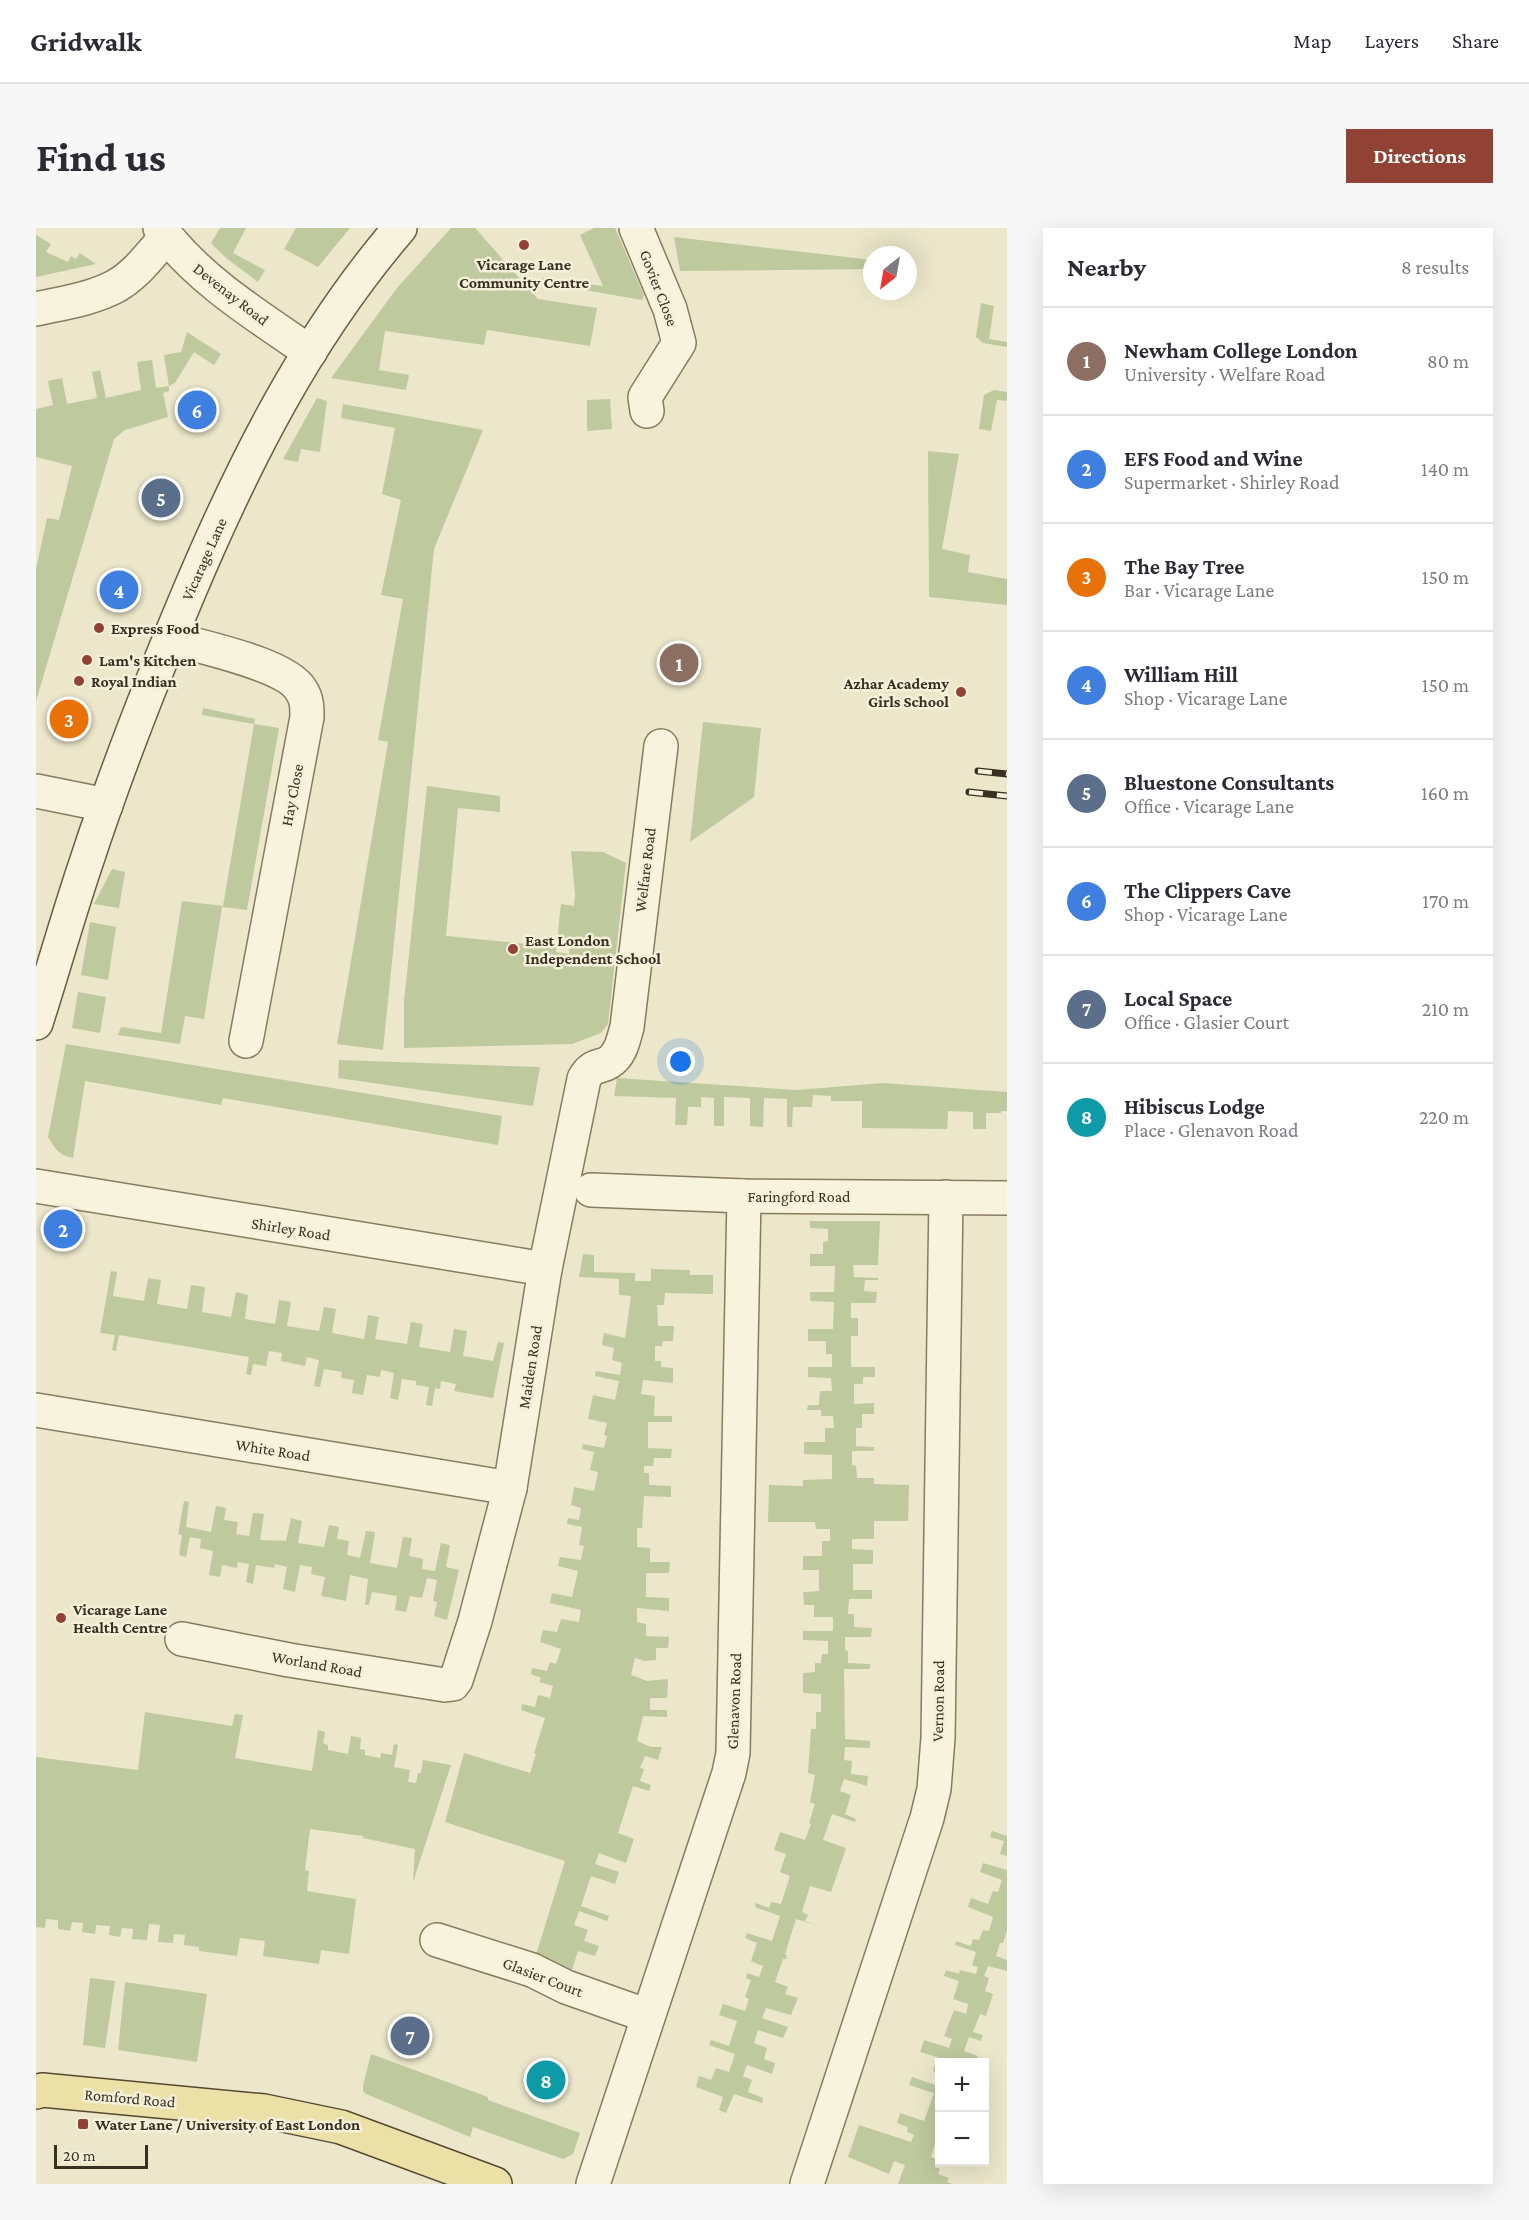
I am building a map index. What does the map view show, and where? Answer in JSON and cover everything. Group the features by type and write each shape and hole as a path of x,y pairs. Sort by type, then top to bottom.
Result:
{"main road":[{"name":"Romford Road","path":"38,2090 264,2111 341,2127 495,2184"}],"street":[{"name":"Vicarage Lane","path":"36,1023 106,805 170,638 210,543 256,445 310,352 356,282 400,228"},
{"name":"Govier Close","path":"636,228 670,309 679,343 645,397 647,411"},
{"name":"Devenay Road","path":"163,232 192,264 230,297 310,352"},
{"path":"36,309 82,299 117,285 137,270 163,232"},
{"name":"Hay Close","path":"170,638 275,669 301,688 307,702 305,728 246,1041"},
{"name":"Welfare Road","path":"610,1061 618,1053 627,1027 661,746"},
{"path":"36,791 106,805"},
{"name":"Maiden Road","path":"453,1684 459,1673 475,1621 510,1488 545,1269 584,1079 588,1070 610,1061"},
{"name":"Shirley Road","path":"36,1186 545,1269"},
{"name":"Faringford Road","path":"591,1190 744,1196 1007,1198"},
{"name":"Glenavon Road","path":"593,2184 729,1773 733,1753 744,1196"},
{"name":"Vernon Road","path":"807,2184 927,1818 933,1789 938,1738 946,1197"},
{"name":"White Road","path":"36,1410 510,1488"},
{"name":"Worland Road","path":"182,1639 289,1660 445,1685 453,1684"},
{"name":"Glasier Court","path":"437,1940 532,1970 566,1987 648,2016"}],"green space":[{"path":"220,228 246,228 233,253 265,270 258,282 226,258 211,243"},
{"path":"296,228 350,228 318,267 284,249"},
{"path":"451,228 475,228 538,299 597,308 590,346 487,330 484,345 385,331 379,370 409,375 406,390 331,378 397,288"},
{"path":"594,228 615,228 644,295 642,300 538,282 542,278 603,286 580,235"},
{"path":"36,235 51,244 46,252 68,262 71,256 76,259 80,253 96,264 36,277"},
{"path":"674,237 863,259 863,269 680,271"},
{"path":"981,303 994,306 989,339 1007,342 1007,347 983,343 976,337"},
{"path":"187,332 221,354 214,365 194,352 175,383 169,386 164,355 181,352"},
{"path":"152,360 156,388 169,386 169,391 163,393 168,417 125,430 114,439 36,701 36,569 47,518 59,520 72,466 36,457 36,409 53,405 48,381 62,378 67,404 97,398 92,372 100,370 106,398 141,390 137,362"},
{"path":"994,390 1007,392 1007,401 997,400 991,431 979,429 984,395"},
{"path":"317,398 327,401 320,452 301,449 298,462 283,459"},
{"path":"610,399 612,429 587,431 587,400"},
{"path":"343,404 483,430 434,549 383,1050 337,1044 388,742 378,740 403,599 381,595 401,500 382,494 395,428 341,418"},
{"path":"928,451 959,454 942,549 970,555 968,572 1007,578 1007,605 929,597"},
{"path":"203,708 255,719 254,724 202,715"},
{"path":"703,722 761,728 754,797 690,842"},
{"path":"254,724 279,728 247,910 222,907 204,1019 185,1016 180,1044 118,1035 121,1027 161,1033 182,901 223,906"},
{"name":"East London Independent School","path":"427,786 500,796 500,812 458,808 446,936 557,947 556,952 569,954 570,942 557,940 561,904 574,906 571,851 603,852 626,863 608,1024 601,1033 572,1044 404,1048 404,1001"},
{"path":"112,869 125,872 119,908 94,904"},
{"path":"90,922 116,927 108,980 81,975"},
{"path":"78,992 106,997 100,1033 72,1028"},
{"path":"66,1044 502,1116 498,1145 223,1098 221,1105 85,1081 73,1158 68,1157 58,1151 48,1137"},
{"path":"339,1060 540,1067 533,1106 338,1078"},
{"path":"617,1078 796,1090 883,1083 1007,1092 1007,1111 986,1113 986,1129 973,1129 973,1112 948,1111 947,1129 862,1128 862,1101 831,1101 831,1096 813,1095 812,1107 793,1107 792,1127 787,1127 787,1099 764,1098 763,1127 750,1126 750,1098 724,1097 724,1126 714,1126 714,1098 701,1097 701,1107 688,1107 687,1125 675,1125 676,1098 614,1096"},
{"path":"810,1221 880,1221 878,1265 853,1265 854,1277 878,1278 878,1280 865,1280 864,1291 877,1292 876,1303 851,1303 851,1318 858,1318 858,1336 851,1336 851,1367 875,1367 875,1377 863,1377 863,1384 854,1384 854,1404 874,1403 874,1414 862,1414 862,1428 856,1428 856,1446 874,1447 874,1451 852,1451 852,1465 856,1466 857,1478 874,1478 874,1484 909,1485 908,1521 874,1521 874,1539 852,1539 852,1549 873,1550 873,1564 853,1564 853,1590 872,1590 872,1599 849,1599 848,1614 854,1614 854,1627 872,1628 871,1637 845,1637 848,1663 870,1664 870,1669 844,1669 845,1739 870,1741 870,1748 845,1747 844,1760 852,1761 851,1774 868,1776 867,1786 844,1779 840,1791 851,1795 845,1814 856,1819 855,1822 832,1814 823,1840 846,1848 831,1892 810,1886 802,1912 808,1915 805,1921 820,1926 796,1919 785,1954 786,1959 783,1959 775,1982 788,1987 785,1994 798,1998 791,2015 766,2008 762,2018 788,2027 783,2038 758,2030 754,2043 767,2048 764,2059 775,2063 772,2074 747,2065 743,2076 752,2080 748,2092 763,2098 762,2103 734,2094 726,2113 719,2110 723,2097 696,2087 699,2076 711,2080 716,2068 729,2072 735,2054 709,2045 711,2040 729,2046 737,2021 719,2015 723,2004 745,2011 749,1999 745,1997 751,1980 746,1978 747,1973 759,1977 763,1966 751,1961 757,1943 745,1938 747,1933 772,1941 780,1916 755,1907 756,1903 769,1908 771,1902 781,1904 790,1876 780,1872 786,1854 774,1850 780,1832 805,1840 811,1824 809,1823 815,1804 810,1802 815,1775 808,1773 811,1729 816,1729 816,1712 821,1712 821,1694 803,1693 803,1673 815,1672 815,1663 821,1663 822,1654 828,1654 828,1641 803,1640 803,1631 833,1631 833,1617 814,1617 814,1605 804,1605 803,1592 819,1591 819,1570 803,1570 803,1556 822,1556 822,1541 830,1541 830,1529 816,1529 815,1522 768,1522 769,1485 803,1486 803,1480 832,1479 832,1455 804,1454 804,1442 825,1442 825,1428 834,1428 833,1416 821,1416 821,1410 807,1410 808,1405 819,1405 820,1391 832,1391 831,1378 808,1377 808,1367 832,1367 832,1354 826,1354 826,1341 808,1341 808,1329 833,1329 834,1302 810,1301 810,1292 834,1292 835,1266 810,1266 810,1254 823,1254 823,1242 828,1241 828,1229 810,1228"},
{"path":"583,1254 594,1255 594,1272 635,1273 635,1281 651,1281 651,1269 690,1270 690,1275 713,1275 713,1294 665,1293 664,1305 657,1305 658,1326 674,1326 673,1341 663,1341 662,1346 655,1346 655,1361 661,1361 661,1367 673,1368 673,1383 643,1380 641,1394 655,1396 654,1416 672,1416 672,1422 648,1422 648,1448 672,1449 671,1458 654,1458 653,1466 644,1466 644,1473 649,1473 649,1485 671,1486 671,1497 644,1496 642,1528 637,1528 637,1547 650,1548 650,1562 670,1562 669,1573 646,1573 646,1597 669,1598 669,1611 637,1608 637,1622 646,1624 646,1636 669,1637 668,1648 656,1648 656,1660 645,1661 635,1658 631,1675 647,1681 668,1679 667,1698 650,1698 650,1710 667,1710 667,1717 643,1716 637,1741 651,1747 662,1747 658,1760 645,1756 640,1768 644,1769 640,1781 651,1785 649,1791 633,1786 618,1833 634,1839 626,1863 599,1853 595,1864 619,1872 615,1884 591,1876 581,1906 609,1916 607,1921 579,1911 574,1925 588,1930 584,1941 599,1946 595,1956 578,1951 572,1970 535,1958 565,1861 445,1822 464,1753 530,1773 545,1718 521,1710 522,1704 535,1707 538,1695 550,1698 553,1686 539,1682 541,1678 531,1674 532,1668 547,1671 550,1662 556,1664 561,1649 540,1642 543,1630 557,1632 561,1619 579,1622 581,1610 550,1603 552,1593 572,1597 578,1571 558,1566 560,1557 581,1560 584,1546 579,1545 582,1527 567,1524 568,1518 579,1520 581,1508 571,1505 574,1487 594,1491 598,1472 590,1470 594,1452 582,1449 583,1444 604,1448 607,1436 604,1435 607,1423 588,1419 593,1395 615,1400 619,1381 595,1376 596,1371 620,1375 622,1363 612,1360 614,1348 602,1345 604,1333 625,1338 631,1296 619,1295 619,1279 579,1277"},
{"path":"111,1271 117,1272 113,1296 144,1301 148,1278 161,1280 157,1304 187,1309 191,1285 205,1287 202,1312 231,1317 236,1292 248,1295 245,1319 275,1324 279,1300 291,1302 287,1326 319,1331 324,1307 336,1309 332,1333 364,1339 368,1315 379,1317 375,1339 407,1344 411,1322 423,1324 419,1347 450,1352 454,1329 467,1331 463,1356 493,1361 498,1342 504,1343 493,1398 454,1391 456,1384 441,1381 440,1389 435,1388 432,1406 426,1405 429,1387 416,1385 416,1381 402,1379 398,1400 390,1398 394,1373 381,1370 380,1377 367,1375 363,1395 352,1393 354,1380 341,1378 342,1372 324,1369 320,1387 314,1386 319,1360 307,1357 305,1366 281,1361 282,1353 269,1351 266,1366 253,1364 251,1375 246,1374 249,1357 119,1335 116,1351 112,1350 115,1335 100,1333"},
{"path":"184,1501 189,1502 186,1527 211,1532 216,1506 226,1508 224,1520 238,1522 236,1534 249,1536 253,1513 264,1514 260,1540 286,1541 291,1518 302,1521 298,1543 324,1547 329,1525 339,1527 337,1539 349,1541 347,1555 360,1558 366,1531 375,1532 370,1563 397,1568 403,1537 412,1538 409,1556 423,1559 422,1569 435,1571 441,1543 450,1545 446,1567 459,1570 447,1620 434,1616 437,1602 433,1601 437,1580 427,1578 422,1598 410,1596 406,1612 395,1610 397,1596 372,1592 369,1605 365,1605 368,1579 350,1575 346,1601 321,1596 325,1577 311,1574 312,1567 300,1565 295,1592 283,1589 287,1567 275,1564 274,1568 256,1565 253,1584 246,1582 249,1564 238,1562 237,1568 222,1565 220,1577 209,1575 213,1551 200,1548 201,1539 190,1537 186,1557 179,1555 182,1535 178,1534"},
{"path":"145,1712 232,1726 235,1714 243,1715 235,1758 312,1771 318,1730 325,1732 323,1743 328,1745 328,1750 348,1754 351,1736 361,1738 360,1749 365,1750 365,1755 380,1758 381,1753 392,1755 394,1744 398,1745 394,1767 410,1770 408,1782 416,1783 418,1773 421,1773 423,1760 451,1765 413,1882 415,1849 363,1838 363,1836 310,1829 305,1870 309,1871 307,1891 356,1899 349,1954 321,1950 319,1964 263,1956 265,1941 240,1938 237,1956 199,1951 199,1947 184,1945 185,1935 174,1934 173,1943 158,1942 160,1925 149,1924 147,1940 132,1939 133,1929 122,1928 120,1937 109,1935 110,1926 96,1925 95,1934 82,1932 83,1923 72,1922 70,1931 58,1929 58,1920 46,1919 45,1928 36,1927 36,1757 138,1770"},
{"path":"992,1831 1007,1836 1007,1856 1000,1854 1004,1841 990,1837"},
{"path":"983,1863 1007,1870 1007,1931 996,1956 1007,1960 1007,1971 988,1966 984,1976 989,1978 985,1991 993,1994 986,2016 980,2014 973,2032 983,2035 981,2041 969,2037 964,2051 978,2056 977,2058 937,2058 920,2052 924,2040 949,2048 952,2039 944,2036 954,2010 966,2014 968,2004 953,1999 959,1981 944,1976 946,1970 959,1974 960,1970 976,1974 978,1967 972,1965 976,1952 955,1945 956,1941 971,1946 973,1939 979,1940 983,1930 989,1931 993,1917 968,1907 971,1898 988,1904 993,1891 998,1892 1002,1880 980,1872"},
{"path":"90,1978 115,1981 105,2048 83,2045"},
{"path":"125,1982 207,1994 197,2062 118,2050"},
{"path":"371,2054 580,2133 573,2154 563,2159 473,2127 470,2137 366,2094 363,2086"},
{"path":"912,2077 935,2085 935,2144 931,2157 935,2158 935,2167 940,2169 938,2174 949,2178 947,2182 952,2184 898,2184 905,2165 894,2161 889,2174 848,2157 859,2125 911,2142 914,2135 907,2132 908,2127 897,2123 900,2113 924,2121 934,2093 909,2085"}],"railway":[{"path":"978,771 1007,774"},
{"path":"969,792 1007,796"}],"place":[{"name":"Vicarage Lane Community Centre","path":"524,245"},
{"name":"The Clippers Cave","path":"197,410"},
{"name":"Bluestone Consultants","path":"161,498"},
{"name":"William Hill","path":"119,590"},
{"name":"Express Food","path":"99,628"},
{"name":"Lam's Kitchen","path":"87,660"},
{"name":"Newham College London","path":"679,663"},
{"name":"Royal Indian","path":"79,681"},
{"name":"Azhar Academy Girls School","path":"961,692"},
{"name":"The Bay Tree","path":"69,719"},
{"name":"East London Independent School","path":"513,949"},
{"name":"EFS Food and Wine","path":"63,1229"},
{"name":"Vicarage Lane Health Centre","path":"61,1618"},
{"name":"Local Space","path":"410,2036"},
{"name":"Hibiscus Lodge","path":"546,2080"},
{"name":"Water Lane / University of East London","path":"83,2124"}]}
